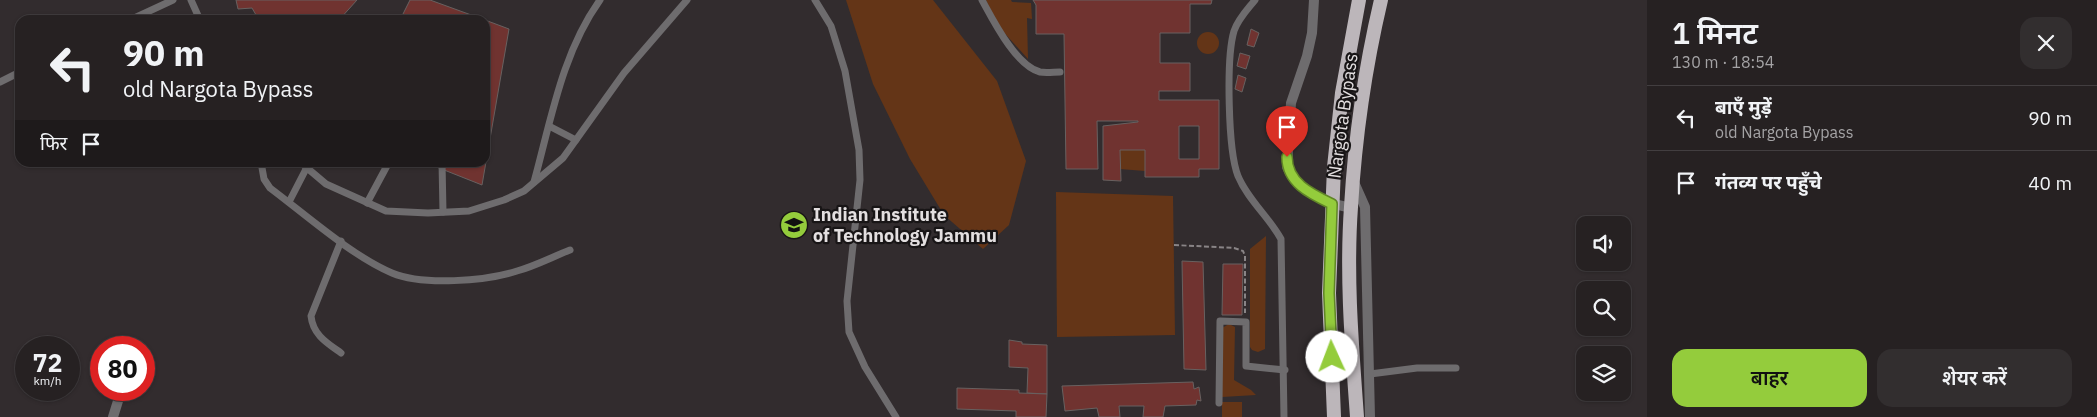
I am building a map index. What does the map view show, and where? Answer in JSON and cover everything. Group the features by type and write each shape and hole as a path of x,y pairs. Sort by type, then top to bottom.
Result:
{"highway":[{"name":"Nargota Bypass","path":"1334,417 1329,293 1334,167 1342,93 1359,0"},
{"name":"Nargota Bypass","path":"1356,417 1350,314 1350,208 1365,83 1381,0"}],"street":[{"path":"1314,0 1312,33 1307,56 1291,103 1287,167 1290,174 1303,188 1332,204 1350,208"},
{"path":"1353,174 1365,207 1370,417"},
{"path":"113,417 118,401"}],"lane":[{"path":"141,15 173,0"},
{"path":"191,0 198,15"},
{"path":"534,183 567,63 588,17 600,0"},
{"path":"289,202 306,169 326,184 386,211 470,211 524,191 563,158 624,73 687,0"},
{"path":"815,0 831,26 845,71 859,150 860,180 847,301 849,332 865,367 896,417"},
{"path":"982,0 1006,43 1020,57 1039,72 1060,72"},
{"path":"1255,0 1238,21 1234,31 1228,66 1233,156 1238,175 1246,190 1273,224 1281,239 1285,370 1284,417"},
{"path":"0,82 15,74"},
{"path":"549,126 576,140"},
{"path":"262,167 264,179 270,188 341,241 393,274 432,281 472,279 516,271 570,250"},
{"path":"367,204 387,167"},
{"path":"442,167 443,212"},
{"path":"341,241 311,316 312,326 319,337 341,354"},
{"path":"1219,403 1220,320 1246,322 1246,366 1285,370"},
{"path":"1370,374 1417,368 1456,368"}],"path":[{"path":"1174,245 1234,248 1243,251 1245,256 1245,315"}],"shaded area":[{"path":"846,0 933,0 997,81 1026,161 1009,225 983,249 944,215 910,159 873,84"},
{"path":"986,0 1011,0 1012,2 1031,3 1032,19 1027,18 1028,59 998,26"},
{"path":"1208,32 1216,35 1219,43 1216,51 1208,54 1200,51 1197,43 1200,35"},
{"path":"1120,150 1145,150 1145,171 1120,169"},
{"path":"1056,192 1173,196 1175,335 1057,337"},
{"path":"1266,236 1265,349 1258,352 1250,347 1250,249"},
{"path":"1229,324 1235,327 1234,380 1256,395 1222,397 1222,328"},
{"path":"1222,402 1242,402 1242,417 1222,417"}],"building":[{"path":"236,0 357,0 344,15 256,15 252,8 238,9"},
{"path":"410,0 430,0 471,15 402,15"},
{"path":"1033,0 1212,0 1211,4 1190,4 1190,33 1160,33 1160,63 1190,63 1190,91 1159,91 1159,100 1219,100 1219,169 1199,169 1199,177 1145,177 1145,150 1120,150 1121,181 1103,180 1103,126 1138,121 1097,121 1098,169 1066,169 1064,34 1036,34 1036,5","holes":["1179,126 1199,126 1199,159 1179,159"]},
{"path":"490,22 509,29 490,139"},
{"path":"1251,29 1259,33 1254,47 1247,45"},
{"path":"1240,53 1250,56 1246,69 1237,66"},
{"path":"1238,75 1246,78 1242,92 1235,89"},
{"path":"437,167 485,167 482,185"},
{"path":"1182,261 1203,262 1206,370 1184,369"},
{"path":"1223,264 1243,264 1242,315 1222,315"},
{"path":"1009,340 1022,342 1022,344 1047,345 1047,394 1027,393 1028,368 1009,367"},
{"path":"1193,382 1194,389 1199,387 1201,401 1197,400 1196,405 1165,406 1163,417 1143,417 1144,406 1119,406 1120,417 1099,417 1097,408 1065,411 1062,386"},
{"path":"957,388 1019,390 1019,393 1047,394 1046,417 1016,417 1016,411 957,409"}],"place":[{"name":"Indian Institute of Technology Jammu","path":"794,225"}],"route":[{"path":"1287,157 1287,167 1290,174 1303,188 1332,204 1329,293 1332,357"}]}
